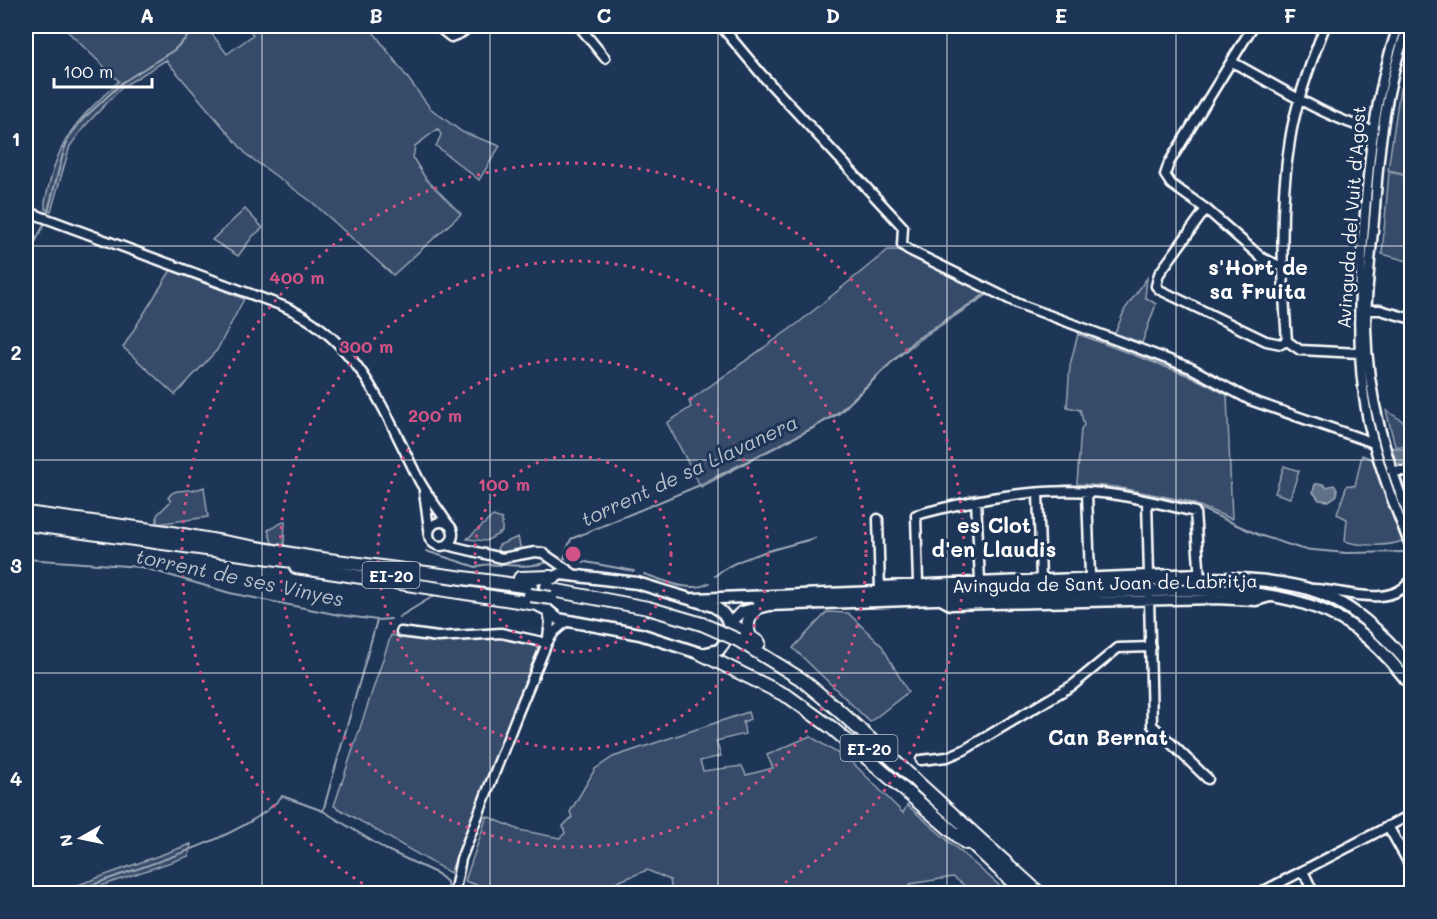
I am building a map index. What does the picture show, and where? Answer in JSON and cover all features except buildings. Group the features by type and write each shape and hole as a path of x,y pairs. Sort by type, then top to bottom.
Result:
{"highway":[{"path":"26,513 283,551 377,559 528,579 553,577"},
{"path":"26,524 252,556 287,566 537,604 549,602"},
{"name":"EI-20","path":"283,551 314,558 531,591 549,602 645,615 701,628 741,641 777,662 816,691 1040,894"},
{"name":"EI-20","path":"252,556 531,591"},
{"path":"730,623 741,641 747,630 749,617 759,606"},
{"name":"EI-20","path":"741,641 812,698 1025,894"},
{"path":"702,654 789,697 832,728 992,864"}],"main road":[{"path":"572,573 637,583 694,599 721,610 730,623 722,647 714,653 702,654 640,634 567,621 549,602 544,588 553,577 572,573"},
{"name":"Avinguda de Sant Joan de Labritja","path":"694,599 880,588 1152,578 1200,577 1274,582 1306,588 1357,614 1385,638 1412,668"},
{"name":"Avinguda de Sant Joan de Labritja","path":"730,623 742,612 759,606 937,598 1149,596 1237,592 1274,596 1317,608 1360,632 1379,647 1412,687"}],"street":[{"path":"437,26 451,37 471,26"},
{"path":"579,26 605,58"},
{"path":"721,26 762,75 903,227 902,245 909,250 1019,304 1191,368 1250,400 1374,443"},
{"path":"1252,26 1166,170 1167,180 1206,209 1262,258 1282,267"},
{"path":"1287,341 1282,267 1285,181 1290,137 1325,26"},
{"name":"Avinguda del Vuit d'Agost","path":"1398,26 1380,84 1372,130 1358,323 1359,353 1369,423 1412,550"},
{"name":"Avinguda del Vuit d'Agost","path":"1408,26 1391,75 1380,131 1367,310 1369,371 1376,416 1391,470 1412,525"},
{"path":"1232,62 1301,99 1360,127 1372,130"},
{"path":"1206,209 1159,274 1156,286 1266,341 1281,344 1287,341"},
{"path":"26,212 283,306 317,324 343,347 366,378 421,483 450,527 473,550"},
{"path":"1358,323 1367,310 1380,310 1412,319"},
{"path":"1287,341 1300,350 1359,353"},
{"path":"1355,435 1369,423"},
{"path":"1391,470 1412,472"},
{"path":"421,483 428,510 429,538 433,544 440,547 447,545 473,550 491,557 511,558 535,552 554,559 572,573"},
{"path":"1038,493 1041,578"},
{"path":"918,583 916,515 976,501 1038,493 1121,495 1195,512 1200,577"},
{"path":"1087,493 1090,576"},
{"path":"976,501 980,580"},
{"path":"1147,501 1152,578 1149,596 1152,725 1208,779"},
{"path":"878,519 880,588"},
{"path":"429,530 435,523 450,527"},
{"path":"447,545 452,540 450,527"},
{"path":"553,577 554,559"},
{"name":"Avinguda de Sant Joan de Labritja","path":"880,588 918,583 980,580 1090,576 1152,578"},
{"path":"1306,588 1360,595 1392,595 1402,591 1412,579"},
{"path":"547,643 550,622 549,602"},
{"path":"454,894 461,860 547,643 554,632 567,621"},
{"path":"401,632 438,637 501,633 547,643"},
{"path":"921,760 947,757 964,750 1073,685 1118,648 1150,647"},
{"path":"1258,894 1412,814"},
{"path":"1388,826 1412,869"},
{"path":"1304,871 1314,894"}],"shaded area":[{"path":"62,26 206,26 227,54 253,35 247,26 369,26 430,108 462,132 500,146 479,180 436,146 441,135 438,129 415,146 413,158 426,179 461,214 393,275 312,202 247,155 166,60 122,87 84,127 70,146 51,211 45,209 45,202 62,147 79,121 119,81"},
{"path":"1400,88 1411,91 1411,175 1388,170"},
{"path":"1389,172 1411,177 1411,262 1382,254"},
{"path":"245,209 263,228 253,236 238,256 212,240"},
{"path":"888,250 900,250 990,293 920,339 890,364 839,414 701,487 667,423 691,407 689,401 797,324"},
{"path":"171,270 244,299 217,350 175,395 123,347"},
{"path":"1147,278 1145,297 1156,304 1142,343 1115,333 1125,309"},
{"path":"1078,334 1195,378 1227,395 1232,519 1187,501 1116,487 1077,484 1081,429 1084,425 1080,410 1067,407 1070,365"},
{"path":"1386,410 1411,427 1411,447 1395,446"},
{"path":"1389,447 1411,450 1411,465 1394,463"},
{"path":"1362,455 1372,459 1402,541 1374,545 1345,541 1347,519 1337,514 1347,485 1355,486"},
{"path":"1284,466 1299,471 1290,498 1275,493"},
{"path":"1315,484 1323,484 1326,487 1334,485 1337,495 1329,501 1319,500 1313,492"},
{"path":"204,487 208,517 157,524 157,515 171,501 168,498 171,494"},
{"path":"493,516 502,519 502,532 486,541 467,539"},
{"path":"285,521 284,545 272,543 268,530"},
{"path":"518,537 521,550 500,553 497,549 499,545"},
{"path":"827,612 848,613 882,646 908,692 870,722 793,648"},
{"path":"391,635 434,642 502,638 536,646 538,651 450,873 334,806"},
{"path":"748,712 750,719 743,722 745,734 716,741 721,756 700,761 703,771 742,766 746,775 773,768 767,755 810,736 853,763 903,813 907,805 1008,893 975,893 953,877 910,884 911,893 890,893 885,887 883,894 875,893 875,888 839,894 672,893 670,880 647,870 610,885 612,893 500,893 465,881 487,816 519,830 560,838 565,833 563,826 572,817 570,812 595,769 613,757"},
{"path":"191,844 189,856 80,893 56,893"}],"waterway":[{"path":"48,211 64,150 69,137 83,119 123,82 174,50 198,26"},
{"path":"26,259 44,225"},
{"name":"torrent de sa Llavanera","path":"634,571 564,558 571,539 700,485 815,427 840,411 915,340 987,293 1073,330"},
{"name":"torrent de sa Llavanera","path":"1078,332 1113,345"},
{"name":"torrent de sa Llavanera","path":"1118,347 1172,367 1228,394"},
{"path":"970,495 1070,485 1117,489 1186,502 1259,535 1302,549 1346,553 1406,552"},
{"path":"715,576 724,569 748,558 815,538"},
{"name":"torrent de sa Llavanera","path":"426,551 476,567 482,565 528,566 547,562"},
{"name":"torrent de ses Vinyes","path":"26,559 141,567 230,593 339,615 377,620 391,619"},
{"path":"644,574 685,587 702,586 709,583"},
{"name":"torrent de sa Llavanera","path":"399,617 437,594"},
{"path":"377,620 323,811 385,849 438,874 447,882 448,894"},
{"path":"69,894 214,840 265,812 282,796 323,811"}],"district":[{"name":"s'Hort de sa Fruita","path":"1258,278"},
{"name":"es Clot d'en Llaudis","path":"994,536"},
{"name":"Can Bernat","path":"1108,736"}]}
